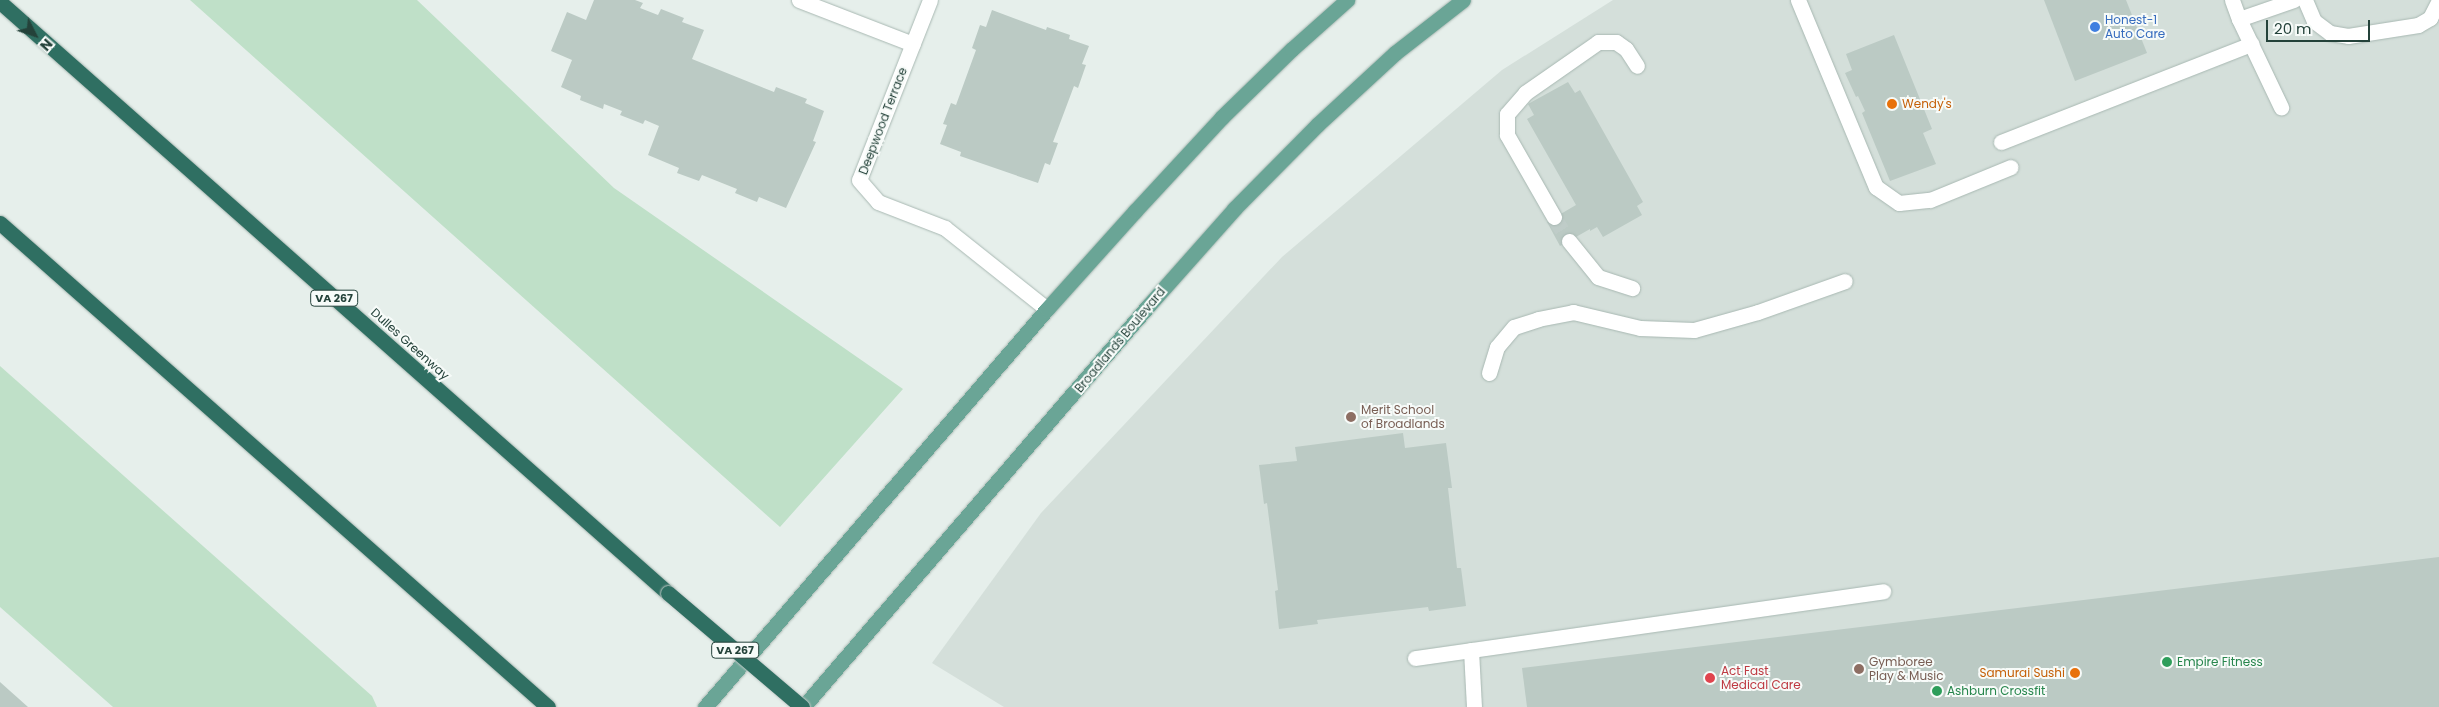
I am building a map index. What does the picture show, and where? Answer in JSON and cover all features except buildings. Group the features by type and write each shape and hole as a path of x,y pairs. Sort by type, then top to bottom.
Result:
{"highway":[{"name":"Dulles Greenway","path":"0,2 668,593 802,707"},
{"path":"0,223 548,707"}],"main road":[{"path":"705,707 1047,309 1221,118 1292,49 1347,0"},
{"name":"Broadlands Boulevard","path":"802,707 1234,209 1317,125 1395,53 1463,0"}],"street":[{"path":"799,0 913,44 930,0"},
{"path":"1798,0 1876,187 1899,203 1930,200 2011,167"},
{"path":"2232,0 2239,19 2281,107"},
{"path":"2239,19 2294,0"},
{"path":"2304,0 2314,22 2330,33 2348,36 2418,25 2430,18 2438,0"},
{"path":"1554,217 1507,135 1507,114 1525,93 1598,42 1616,42 1626,49 1638,66"},
{"name":"Deepwood Terrace","path":"913,44 859,180 878,202 945,228 1047,309"},
{"path":"2001,142 2251,44"},
{"path":"1568,241 1598,277 1632,288"},
{"path":"1489,373 1497,347 1514,327 1538,319 1573,312 1640,328 1694,330 1758,312 1845,282"},
{"path":"1415,658 1883,591"},
{"path":"1471,650 1474,707"}],"shaded area":[{"path":"1613,0 2439,0 2439,707 1004,707 932,663 1041,513 1282,257 1502,70"}],"green space":[{"path":"190,0 417,0 614,188 903,389 780,527"},
{"path":"0,366 372,696 377,707 113,707 0,607"}],"tunnel":[{"path":"1554,217 1569,241"}],"place":[{"name":"Honest-1 Auto Care","path":"2095,27"},
{"name":"Wendy's","path":"1892,104"},
{"name":"Merit School of Broadlands","path":"1351,417"},
{"name":"Empire Fitness","path":"2167,662"},
{"name":"Gymboree Play & Music","path":"1859,669"},
{"name":"Samurai Sushi","path":"2075,673"},
{"name":"Act Fast Medical Care","path":"1710,678"},
{"name":"Ashburn Crossfit","path":"1937,691"}]}
